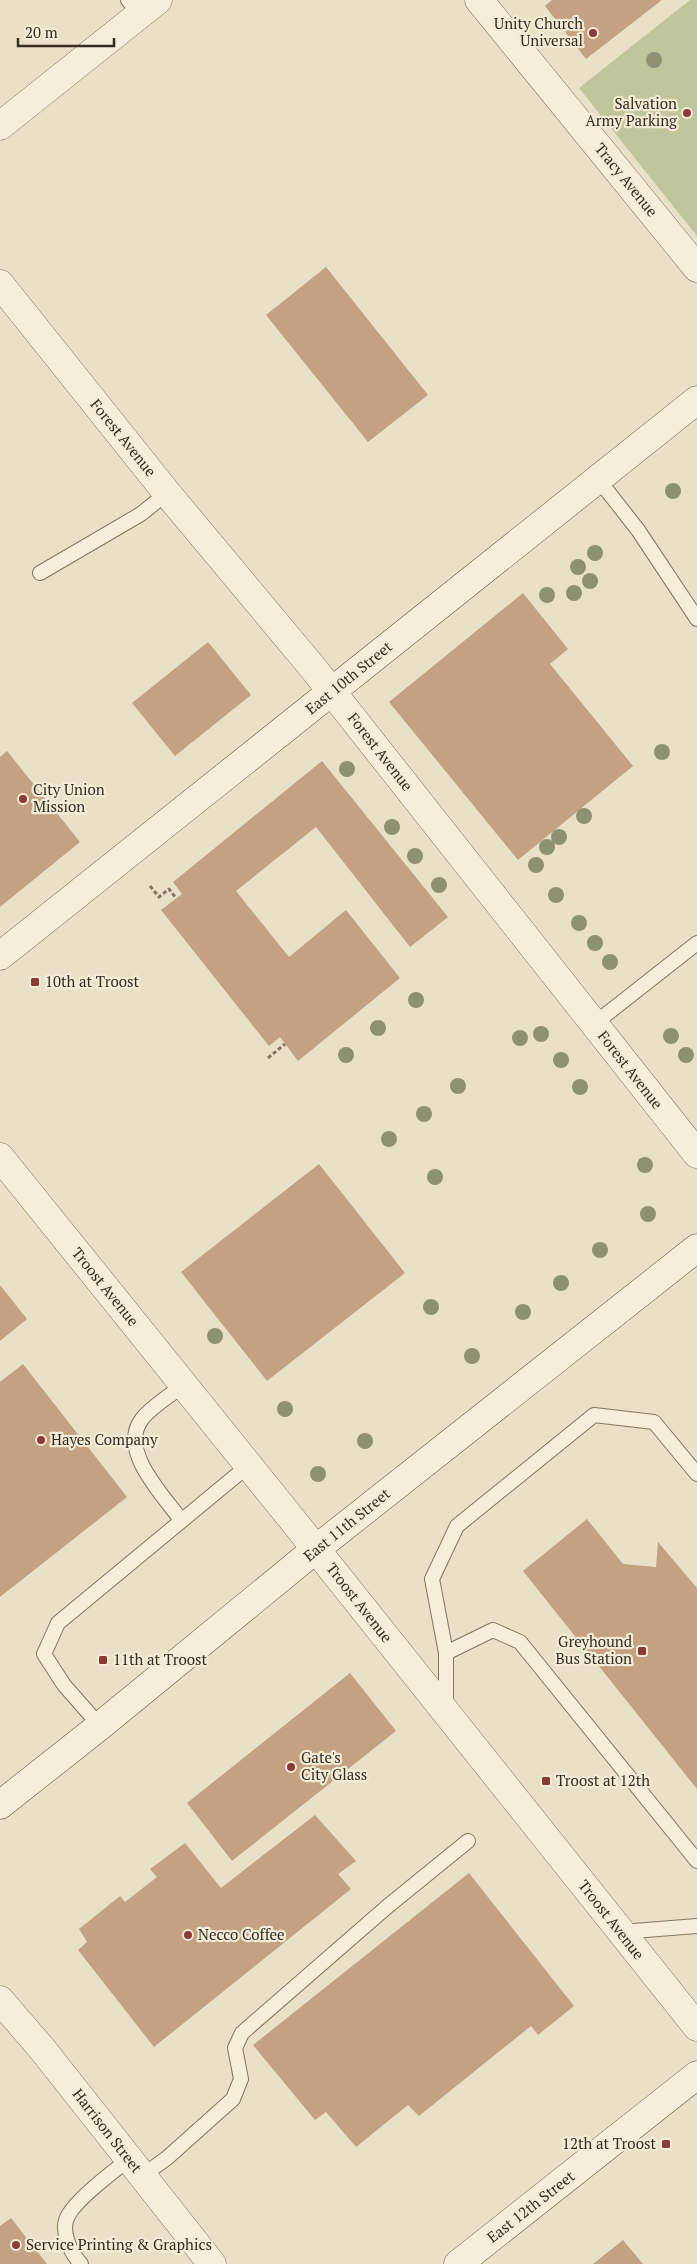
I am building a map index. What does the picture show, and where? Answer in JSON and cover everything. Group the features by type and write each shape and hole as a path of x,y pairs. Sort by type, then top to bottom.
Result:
{"street":[{"name":"Tracy Avenue","path":"479,0 697,268"},
{"path":"0,126 142,5"},
{"name":"Forest Avenue","path":"0,284 167,493 331,692 697,1154"},
{"name":"East 10th Street","path":"0,956 697,400"},
{"name":"Troost Avenue","path":"0,1156 249,1465 697,2028"},
{"name":"East 11th Street","path":"0,1805 100,1726 316,1549 697,1248"},
{"name":"Harrison Street","path":"0,2000 43,2050 212,2264"},
{"name":"East 12th Street","path":"458,2264 697,2075"}],"lane":[{"path":"598,479 638,530 697,619"},
{"path":"40,573 141,514 167,493"},
{"path":"594,1024 697,943"},
{"path":"181,1520 144,1469 135,1448 134,1433 142,1418 184,1385"},
{"path":"446,1712 446,1653 432,1579 457,1526 594,1415 654,1422 697,1474"},
{"path":"100,1726 64,1685 44,1654 58,1623 249,1465"},
{"path":"446,1653 493,1630 520,1642 697,1860"},
{"path":"81,2264 69,2245 65,2229 68,2215 98,2184 135,2168 166,2158 233,2099 241,2079 235,2048 242,2034 388,1906 468,1841"},
{"path":"621,1932 696,1923"}],"path":[{"path":"150,886 159,897 169,889 176,898"},
{"path":"268,1058 286,1044"}],"green space":[{"path":"690,0 697,0 697,236 579,88"}],"building":[{"name":"Unity Church Universal","path":"552,0 662,0 586,59 545,6"},
{"path":"326,267 428,395 368,442 266,315"},
{"path":"523,593 568,649 550,664 633,766 518,860 389,702"},
{"path":"208,642 251,695 175,756 132,703"},
{"name":"City Union Mission","path":"7,751 80,842 0,907 0,757"},
{"path":"322,761 448,917 410,947 316,827 236,891 289,957 346,910 400,978 298,1061 280,1037 269,1046 161,910 182,894 173,882"},
{"path":"319,1164 405,1273 267,1381 181,1272"},
{"path":"0,1285 27,1319 0,1341"},
{"name":"Hayes Company","path":"23,1364 127,1497 0,1597 0,1382"},
{"name":"Greyhound Bus Station","path":"587,1519 623,1564 656,1567 658,1542 697,1588 697,1789 523,1571"},
{"name":"Gate's City Glass","path":"350,1673 396,1731 232,1861 187,1803"},
{"name":"Necco Coffee","path":"315,1815 356,1861 338,1874 351,1889 154,2047 78,1950 87,1942 79,1929 120,1896 125,1902 157,1877 150,1869 185,1843 221,1888"},
{"path":"469,1873 574,2006 538,2035 531,2026 419,2116 408,2105 356,2147 326,2112 315,2120 253,2045"},
{"name":"Service Printing & Graphics","path":"11,2218 47,2264 0,2264 0,2226"},
{"path":"623,2240 643,2264 593,2264"}],"place":[{"name":"Unity Church Universal","path":"593,33"},
{"name":"Salvation Army Parking","path":"687,113"},
{"name":"City Union Mission","path":"23,799"},
{"name":"10th at Troost","path":"35,982"},
{"name":"Hayes Company","path":"41,1440"},
{"name":"Greyhound Bus Station","path":"642,1651"},
{"name":"11th at Troost","path":"103,1660"},
{"name":"Gate's City Glass","path":"291,1767"},
{"name":"Troost at 12th","path":"546,1781"},
{"name":"Necco Coffee","path":"188,1935"},
{"name":"12th at Troost","path":"666,2144"},
{"name":"Service Printing & Graphics","path":"16,2245"}]}
